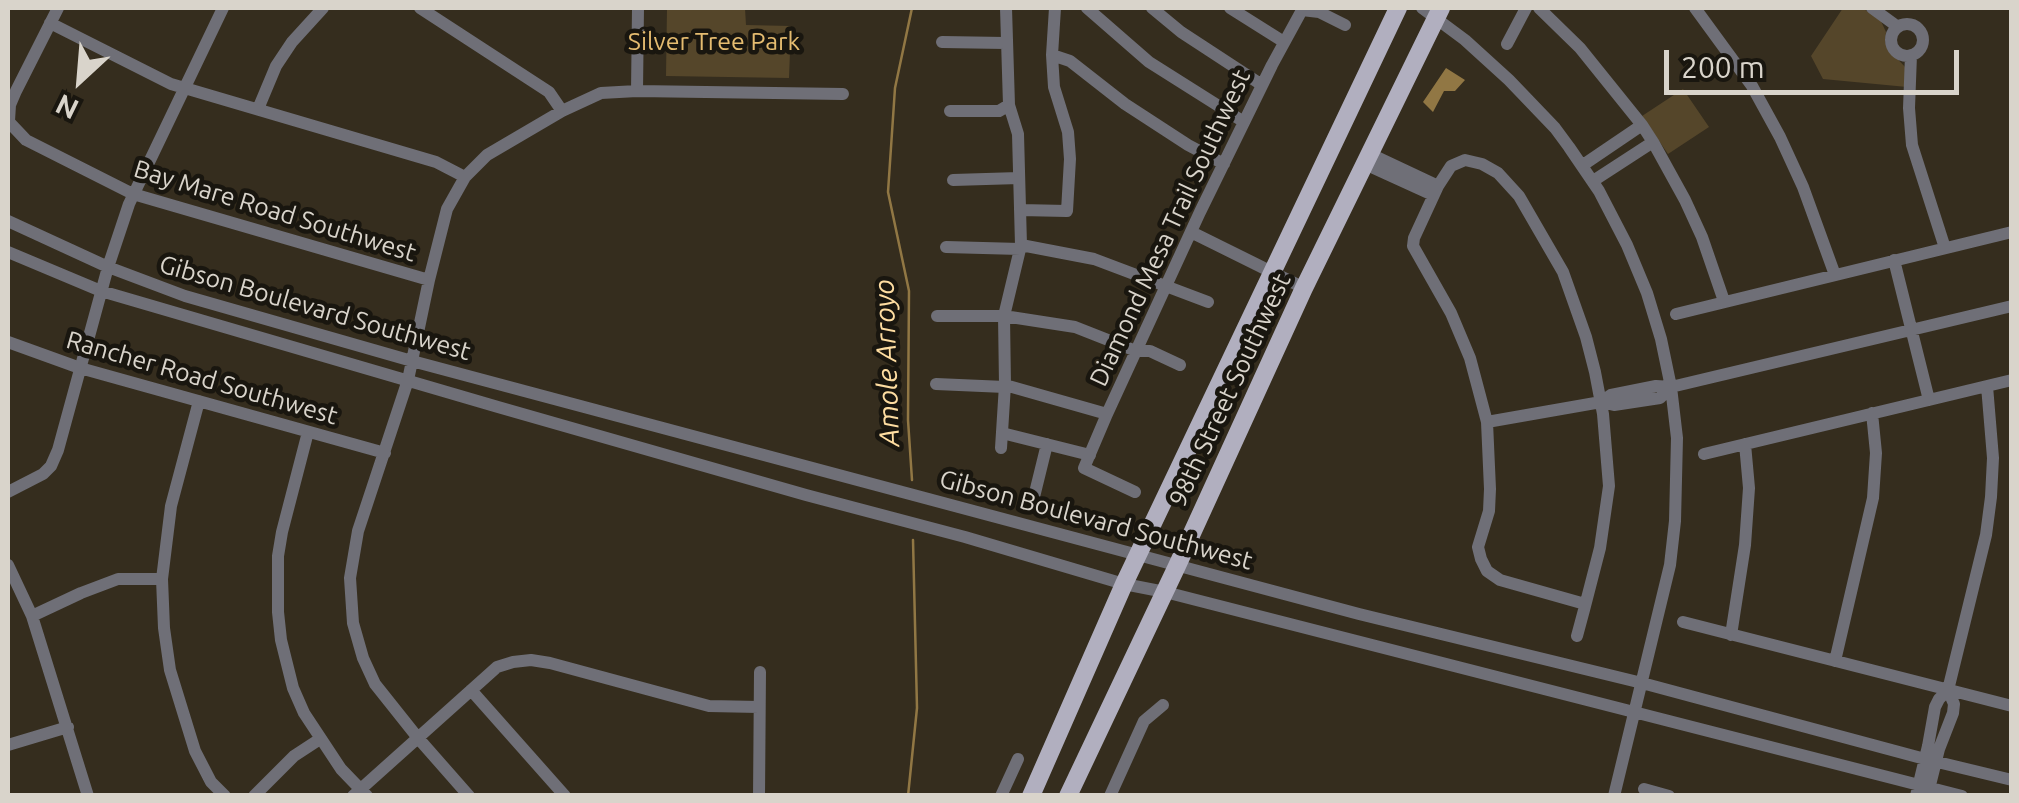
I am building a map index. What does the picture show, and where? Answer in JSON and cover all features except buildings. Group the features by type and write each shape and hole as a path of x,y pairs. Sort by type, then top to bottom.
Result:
{"main road":[{"name":"98th Street Southwest","path":"1031,796 1124,584 1398,8"},
{"name":"98th Street Southwest","path":"1068,796 1433,11"}],"street":[{"path":"8,121 16,91 58,8"},
{"path":"8,492 51,466 133,194 222,8"},
{"path":"258,109 276,66 323,8"},
{"path":"420,8 549,92 562,111"},
{"path":"637,91 638,8"},
{"path":"1006,8 1009,105 1018,134 1020,247 1004,316 1002,440 1047,444 1087,461 1136,492"},
{"path":"1020,210 1067,211 1068,132 1054,87 1052,55 1056,8"},
{"path":"1087,8 1149,62 1244,122"},
{"path":"1152,8 1181,32 1262,84"},
{"path":"1230,8 1284,42"},
{"path":"1507,44 1526,8"},
{"path":"1539,8 1580,48 1653,142 1702,237 1724,301"},
{"path":"1695,8 1743,72 1780,137 1835,275"},
{"path":"1872,8 1898,27"},
{"path":"1302,10 1320,12 1345,25"},
{"name":"Diamond Mesa Trail Southwest","path":"1087,461 1191,232 1302,10"},
{"path":"1433,11 1516,87 1583,165 1628,245 1647,293 1671,387 1678,460 1670,565 1614,796"},
{"path":"50,23 184,88 436,162 465,178"},
{"path":"1907,24 1920,31 1922,46 1911,55 1901,54 1893,46 1892,34 1907,24"},
{"path":"942,42 1005,43"},
{"path":"1052,55 1070,61 1125,104 1224,164"},
{"path":"1911,55 1912,145 1945,248"},
{"path":"469,796 376,684 353,623 350,578 358,531 408,380 448,210 465,178 487,155 600,93 843,94"},
{"path":"950,111 999,111 1009,105"},
{"name":"Bay Mare Road Southwest","path":"8,121 26,140 133,194 429,280"},
{"path":"1583,165 1642,125"},
{"path":"1592,181 1653,142"},
{"path":"1613,144 1625,160"},
{"path":"1367,159 1436,191"},
{"path":"1576,636 1585,604 1600,548 1609,486 1601,402 1586,337 1563,272 1519,196 1498,174 1465,160 1450,166 1413,246 1451,313 1470,358 1487,422 1490,490 1478,547 1492,576 1585,604"},
{"path":"953,180 1019,178"},
{"name":"Gibson Boulevard Southwest","path":"8,221 108,268 186,296 412,362 1359,614 2012,780"},
{"path":"1191,232 1304,288"},
{"path":"1676,314 2012,232"},
{"path":"946,247 1020,247 1094,259 1208,302"},
{"name":"Gibson Boulevard Southwest","path":"8,252 101,290 1124,584 1635,713 1923,791 1962,796"},
{"path":"1894,260 1929,400"},
{"path":"1487,422 1601,402 1610,395 1639,396 1656,386 1671,387 2012,306"},
{"path":"937,316 1004,316 1075,327 1180,365"},
{"name":"Rancher Road Southwest","path":"8,342 80,368 384,452"},
{"path":"1704,454 2012,380"},
{"path":"936,384 1005,386 1107,414"},
{"path":"1923,791 1931,760 1934,707 1948,690 1980,565 1991,496 1993,458 1987,386"},
{"path":"199,401 171,506 162,579 164,628 170,670 194,752 211,782 226,796"},
{"path":"1835,662 1873,498 1876,453 1872,413"},
{"path":"308,432 278,556 281,640 304,713 360,793 470,690 497,668 513,662 531,660 709,706 759,707"},
{"path":"1032,505 1047,444"},
{"path":"1730,635 1745,545 1749,488 1745,444"},
{"path":"8,565 32,616 88,796"},
{"path":"32,616 118,579 162,579"},
{"path":"1682,622 2012,706"},
{"path":"758,796 760,672"},
{"path":"470,690 565,796"},
{"path":"1931,760 1950,722 1954,704 1948,690"},
{"path":"1110,796 1144,720 1163,704"},
{"path":"1933,718 1950,722"},
{"path":"8,745 68,727"},
{"path":"254,796 294,756 320,739"},
{"path":"1001,796 1018,759"},
{"path":"1644,789 1669,796"}],"green space":[{"name":"Silver Tree Park","path":"667,8 745,8 746,25 791,26 789,78 666,76"},
{"path":"1843,8 1862,8 1880,19 1888,49 1907,69 1907,87 1823,79 1811,56"},
{"path":"1683,89 1709,127 1668,154 1642,116"}],"shaded area":[{"path":"1446,68 1465,80 1455,91 1444,91 1433,112 1423,102"}],"waterway":[{"name":"Amole Arroyo","path":"912,8 895,88 888,192 909,291 908,420 912,480"},
{"name":"Amole Arroyo","path":"908,796 917,708 913,540"}]}
